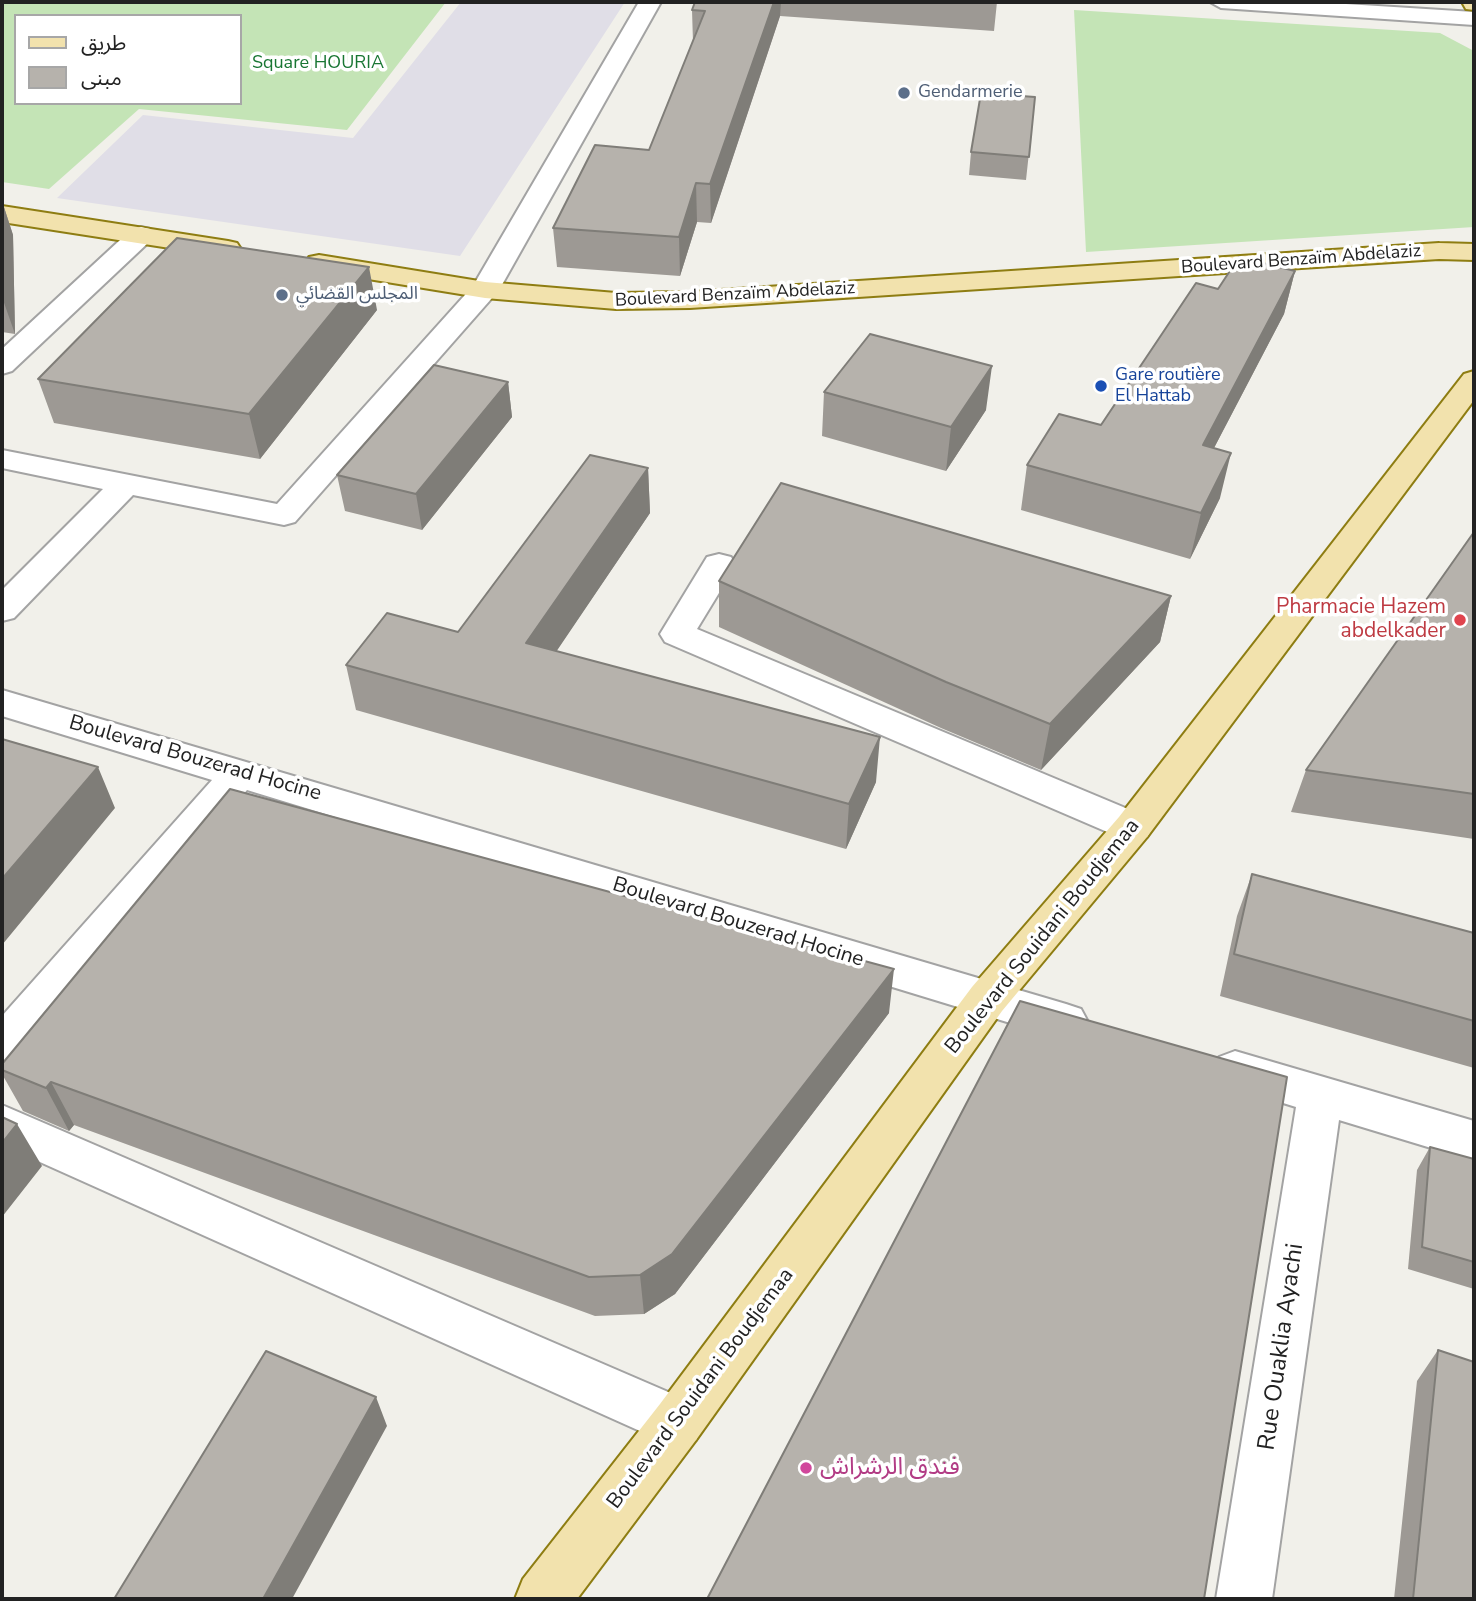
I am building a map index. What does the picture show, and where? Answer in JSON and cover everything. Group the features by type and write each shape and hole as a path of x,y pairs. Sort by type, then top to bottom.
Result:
{"main road":[{"path":"2,214 251,253"},
{"name":"Boulevard Benzaïm Abdelaziz","path":"292,259 485,290 616,302 690,300 1439,251 1474,252"},
{"name":"Boulevard Souidani Boudjemaa","path":"543,1599 678,1422 987,999 1133,827 1474,380"}],"street":[{"path":"2,459 284,515 485,290 650,2"},
{"path":"1221,2 1474,19"},
{"path":"7,354 141,235"},
{"path":"2,610 124,485"},
{"path":"719,565 677,634 1133,827"},
{"name":"Boulevard Bouzerad Hocine","path":"2,703 241,772 1107,1034"},
{"path":"2,1046 241,772"},
{"path":"1200,1060 1474,1141"},
{"name":"Rue Ouaklia Ayachi","path":"1244,1599 1320,1095"},
{"path":"2,1124 678,1422"}],"green space":[{"name":"Square HOURIA","path":"2,2 446,2 347,130 139,109 49,189 2,182"},
{"path":"1074,10 1440,33 1474,51 1474,227 1086,252"}],"shaded area":[{"path":"461,2 625,2 460,256 57,198 143,115 353,138"}],"building":[{"path":"695,2 774,2 710,184 696,183 679,237 553,228 595,145 649,150 705,11 692,10"},
{"path":"981,93 1035,97 1029,157 971,152"},
{"path":"177,238 369,267 249,414 38,379"},
{"path":"1239,257 1295,271 1203,445 1231,453 1201,513 1027,465 1059,414 1101,425 1196,283 1218,289"},
{"path":"870,334 992,366 951,427 824,392"},
{"path":"434,365 508,382 416,494 337,475"},
{"path":"590,455 648,468 526,643 880,737 849,804 346,665 387,613 458,632"},
{"path":"781,483 1171,596 1050,724 946,682 719,581"},
{"path":"1474,532 1474,794 1306,770"},
{"path":"2,739 98,767 2,879"},
{"path":"230,789 894,969 672,1254 640,1275 589,1277 51,1082 46,1088 2,1070 2,1064"},
{"path":"1252,874 1474,933 1474,1021 1234,954"},
{"path":"1020,1001 1287,1077 1204,1599 707,1599"},
{"path":"2,1117 17,1124 2,1143"},
{"path":"1430,1147 1474,1159 1474,1262 1422,1247"},
{"path":"1438,1350 1474,1362 1474,1599 1413,1599"},
{"path":"266,1351 376,1397 263,1599 114,1599"}],"place":[{"name":"Gendarmerie","path":"904,93"},
{"name":"المجلس القضائي","path":"282,295"},
{"name":"Gare routière El Hattab","path":"1101,386"},
{"name":"Pharmacie Hazem abdelkader","path":"1460,620"},
{"name":"فندق الرشراش","path":"806,1468"}]}
